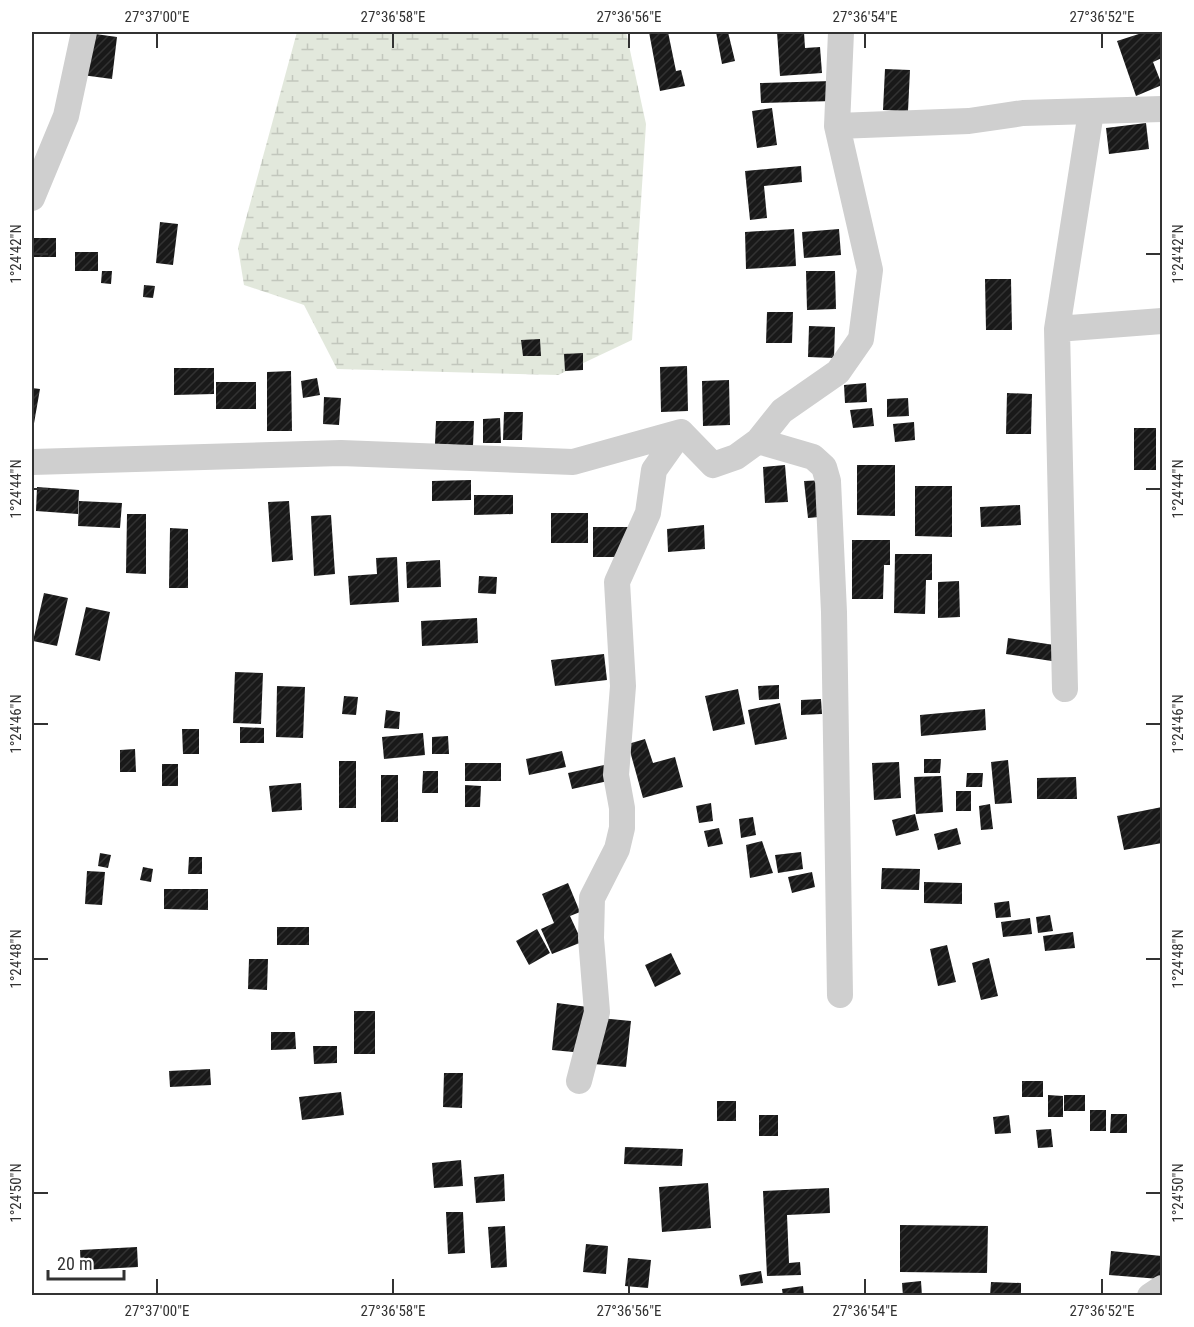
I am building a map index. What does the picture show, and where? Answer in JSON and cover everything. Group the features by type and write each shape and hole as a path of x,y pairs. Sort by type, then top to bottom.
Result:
{"street":[{"path":"32,198 66,116 84,32"},
{"path":"681,432 713,465 736,457 758,441 782,411 838,372 861,339 870,270 837,126 841,32"},
{"path":"837,126 969,121 1023,114 1162,109"},
{"path":"1065,688 1057,329 1091,112"},
{"path":"1057,329 1162,321"},
{"path":"32,462 341,453 573,462 681,432"},
{"path":"579,1081 597,1012 591,938 592,898 617,849 622,828 622,808 616,775 623,686 617,582 648,513 654,471 681,432"},
{"path":"758,441 813,457 825,467 828,481 834,612 840,995"},
{"path":"1150,1296 1162,1288"}],"green space":[{"path":"297,32 626,32 646,124 632,340 558,375 337,369 304,305 244,285 238,248"}],"building":[{"path":"649,32 668,32 676,71 681,70 685,86 660,91"},
{"path":"716,32 728,32 735,61 722,64"},
{"path":"777,32 804,32 805,48 820,47 822,73 780,76"},
{"path":"1145,32 1162,32 1162,58 1153,62 1162,85 1136,96 1117,41"},
{"path":"88,33 117,37 112,79 82,75"},
{"path":"885,69 910,70 908,111 883,110"},
{"path":"832,81 833,101 761,103 760,83"},
{"path":"772,108 777,145 757,148 752,111"},
{"path":"1146,123 1149,149 1109,154 1106,128"},
{"path":"801,166 802,182 764,186 767,218 750,220 745,171"},
{"path":"160,222 178,224 173,265 156,263"},
{"path":"794,229 796,266 746,269 745,232"},
{"path":"839,229 841,255 804,258 802,232"},
{"path":"33,238 56,238 56,257 33,257"},
{"path":"75,252 98,252 98,271 75,271"},
{"path":"102,271 112,271 111,284 101,283"},
{"path":"806,271 835,271 836,309 807,310"},
{"path":"985,279 1011,279 1012,330 986,330"},
{"path":"144,285 155,286 153,298 143,297"},
{"path":"767,312 793,312 792,343 766,343"},
{"path":"809,326 835,327 834,358 808,357"},
{"path":"540,339 541,356 523,356 521,340"},
{"path":"583,353 583,370 565,371 564,354"},
{"path":"687,366 688,411 661,412 660,367"},
{"path":"174,368 214,368 214,394 174,395"},
{"path":"291,371 292,431 267,431 267,372"},
{"path":"317,378 320,395 303,398 301,381"},
{"path":"729,380 730,425 703,426 702,381"},
{"path":"216,382 256,382 256,409 216,409"},
{"path":"866,383 867,402 845,403 844,385"},
{"path":"32,388 40,389 33,429 32,429"},
{"path":"1007,393 1032,394 1031,434 1006,434"},
{"path":"324,397 341,398 339,425 323,424"},
{"path":"908,398 909,416 887,417 887,399"},
{"path":"872,408 874,426 853,428 850,410"},
{"path":"504,412 523,412 522,440 503,440"},
{"path":"500,418 501,443 483,443 483,419"},
{"path":"436,421 474,421 473,446 435,444"},
{"path":"914,422 915,440 895,442 893,424"},
{"path":"1134,428 1156,428 1156,470 1134,470"},
{"path":"785,465 788,502 765,503 763,467"},
{"path":"857,465 895,465 895,516 857,515"},
{"path":"471,480 471,500 432,501 432,481"},
{"path":"827,480 830,516 808,518 804,481"},
{"path":"915,486 952,486 952,537 915,536"},
{"path":"37,487 79,490 78,514 36,511"},
{"path":"474,495 513,495 513,514 474,515"},
{"path":"79,501 122,503 120,528 78,526"},
{"path":"289,501 293,560 272,562 268,502"},
{"path":"1020,505 1021,525 981,527 980,507"},
{"path":"551,513 588,513 588,543 551,543"},
{"path":"127,514 146,514 146,574 126,573"},
{"path":"331,515 335,574 314,576 311,516"},
{"path":"704,525 705,549 668,552 667,529"},
{"path":"593,527 630,527 630,557 593,557"},
{"path":"170,528 188,529 188,588 169,588"},
{"path":"852,540 890,540 890,565 884,565 883,599 852,599"},
{"path":"895,554 932,554 932,580 926,580 925,614 894,613"},
{"path":"397,557 399,602 350,605 348,576 377,574 376,558"},
{"path":"440,560 441,587 407,588 406,562"},
{"path":"479,576 497,577 496,594 478,593"},
{"path":"959,581 960,617 938,618 938,582"},
{"path":"44,593 68,598 57,646 33,641"},
{"path":"86,607 110,612 100,661 75,655"},
{"path":"477,618 478,643 422,646 421,621"},
{"path":"1008,638 1061,646 1058,662 1006,654"},
{"path":"604,654 607,680 555,686 551,660"},
{"path":"235,672 263,673 261,724 233,723"},
{"path":"779,685 779,699 759,700 758,686"},
{"path":"277,686 305,687 303,738 276,737"},
{"path":"738,689 745,724 713,731 705,696"},
{"path":"344,696 358,697 356,715 342,714"},
{"path":"821,699 822,714 801,715 801,700"},
{"path":"780,703 787,739 755,745 748,710"},
{"path":"985,709 986,730 921,736 920,715"},
{"path":"386,710 400,712 399,729 384,728"},
{"path":"240,727 264,728 264,743 240,743"},
{"path":"182,729 199,729 199,754 183,754"},
{"path":"423,733 425,755 384,759 382,737"},
{"path":"448,736 449,754 432,754 432,737"},
{"path":"645,739 653,763 675,757 683,787 643,798 628,744"},
{"path":"135,749 136,772 120,772 120,750"},
{"path":"562,751 566,767 529,775 526,759"},
{"path":"924,759 941,759 940,773 924,773"},
{"path":"1008,760 1012,803 995,804 991,762"},
{"path":"339,761 356,761 356,808 339,808"},
{"path":"899,762 901,798 874,800 872,763"},
{"path":"465,763 501,763 501,781 465,781"},
{"path":"162,764 178,764 178,786 162,786"},
{"path":"604,765 608,781 572,789 568,773"},
{"path":"423,771 438,771 438,793 422,793"},
{"path":"967,773 983,773 982,787 966,787"},
{"path":"381,775 398,775 398,822 381,822"},
{"path":"941,776 943,812 916,814 914,777"},
{"path":"1076,777 1077,799 1037,799 1037,778"},
{"path":"301,783 302,810 272,812 269,786"},
{"path":"465,785 481,786 480,807 465,807"},
{"path":"956,791 971,791 971,811 956,811"},
{"path":"711,803 713,821 699,823 696,806"},
{"path":"990,804 993,829 981,830 979,806"},
{"path":"1162,807 1162,843 1124,850 1117,816"},
{"path":"915,814 919,830 896,836 892,820"},
{"path":"753,817 756,835 741,838 739,819"},
{"path":"719,828 723,844 708,847 704,831"},
{"path":"957,828 961,844 938,850 934,834"},
{"path":"762,841 773,873 750,878 746,845"},
{"path":"801,852 803,869 778,873 775,855"},
{"path":"100,853 111,855 108,868 98,866"},
{"path":"189,857 202,857 202,874 188,874"},
{"path":"143,867 153,869 151,882 140,880"},
{"path":"882,868 920,869 919,890 881,889"},
{"path":"87,871 105,872 102,905 85,904"},
{"path":"812,872 815,887 792,893 788,877"},
{"path":"924,882 962,883 962,904 924,903"},
{"path":"568,883 580,912 570,916 582,942 552,954 541,929 554,923 542,894"},
{"path":"164,889 208,889 208,910 164,909"},
{"path":"1009,901 1011,917 996,918 994,903"},
{"path":"1050,915 1053,931 1038,933 1036,917"},
{"path":"1030,918 1032,934 1003,937 1001,922"},
{"path":"277,927 309,927 309,945 277,945"},
{"path":"537,929 550,953 529,965 516,941"},
{"path":"1073,932 1075,948 1045,951 1043,936"},
{"path":"947,945 956,982 938,986 930,949"},
{"path":"671,953 681,974 655,987 645,965"},
{"path":"989,958 998,996 981,1000 972,963"},
{"path":"249,959 268,959 267,990 248,989"},
{"path":"557,1003 588,1007 584,1053 552,1050"},
{"path":"354,1011 375,1011 375,1054 354,1054"},
{"path":"600,1018 631,1021 626,1067 594,1064"},
{"path":"271,1032 295,1032 296,1049 271,1050"},
{"path":"313,1046 337,1046 337,1063 314,1064"},
{"path":"210,1069 211,1085 170,1087 169,1071"},
{"path":"444,1073 463,1073 462,1108 443,1107"},
{"path":"1022,1081 1043,1081 1043,1097 1022,1097"},
{"path":"341,1092 344,1115 302,1120 299,1097"},
{"path":"1048,1095 1063,1096 1063,1117 1048,1117"},
{"path":"1064,1095 1085,1095 1085,1111 1064,1111"},
{"path":"717,1101 736,1101 736,1121 717,1121"},
{"path":"1090,1110 1106,1110 1106,1131 1090,1131"},
{"path":"1111,1114 1127,1114 1127,1133 1110,1133"},
{"path":"759,1115 778,1115 778,1136 759,1136"},
{"path":"1009,1115 1011,1133 995,1134 993,1117"},
{"path":"1051,1129 1053,1147 1038,1148 1036,1130"},
{"path":"625,1147 683,1149 682,1166 624,1164"},
{"path":"461,1160 463,1186 434,1188 432,1163"},
{"path":"504,1174 505,1201 476,1203 474,1177"},
{"path":"708,1183 711,1228 662,1232 659,1187"},
{"path":"829,1188 830,1213 787,1215 789,1263 800,1262 801,1275 767,1276 763,1191"},
{"path":"446,1212 463,1212 465,1253 448,1254"},
{"path":"900,1225 988,1226 987,1273 900,1272"},
{"path":"505,1226 507,1267 491,1268 488,1227"},
{"path":"586,1244 608,1246 606,1274 583,1272"},
{"path":"137,1247 138,1267 81,1270 80,1250"},
{"path":"1111,1251 1162,1256 1160,1279 1109,1275"},
{"path":"628,1258 651,1260 648,1288 625,1286"},
{"path":"761,1271 763,1283 741,1286 739,1275"},
{"path":"921,1281 922,1296 903,1296 902,1283"},
{"path":"991,1282 1021,1283 1021,1296 990,1296"},
{"path":"803,1286 804,1296 783,1296 782,1289"}]}
